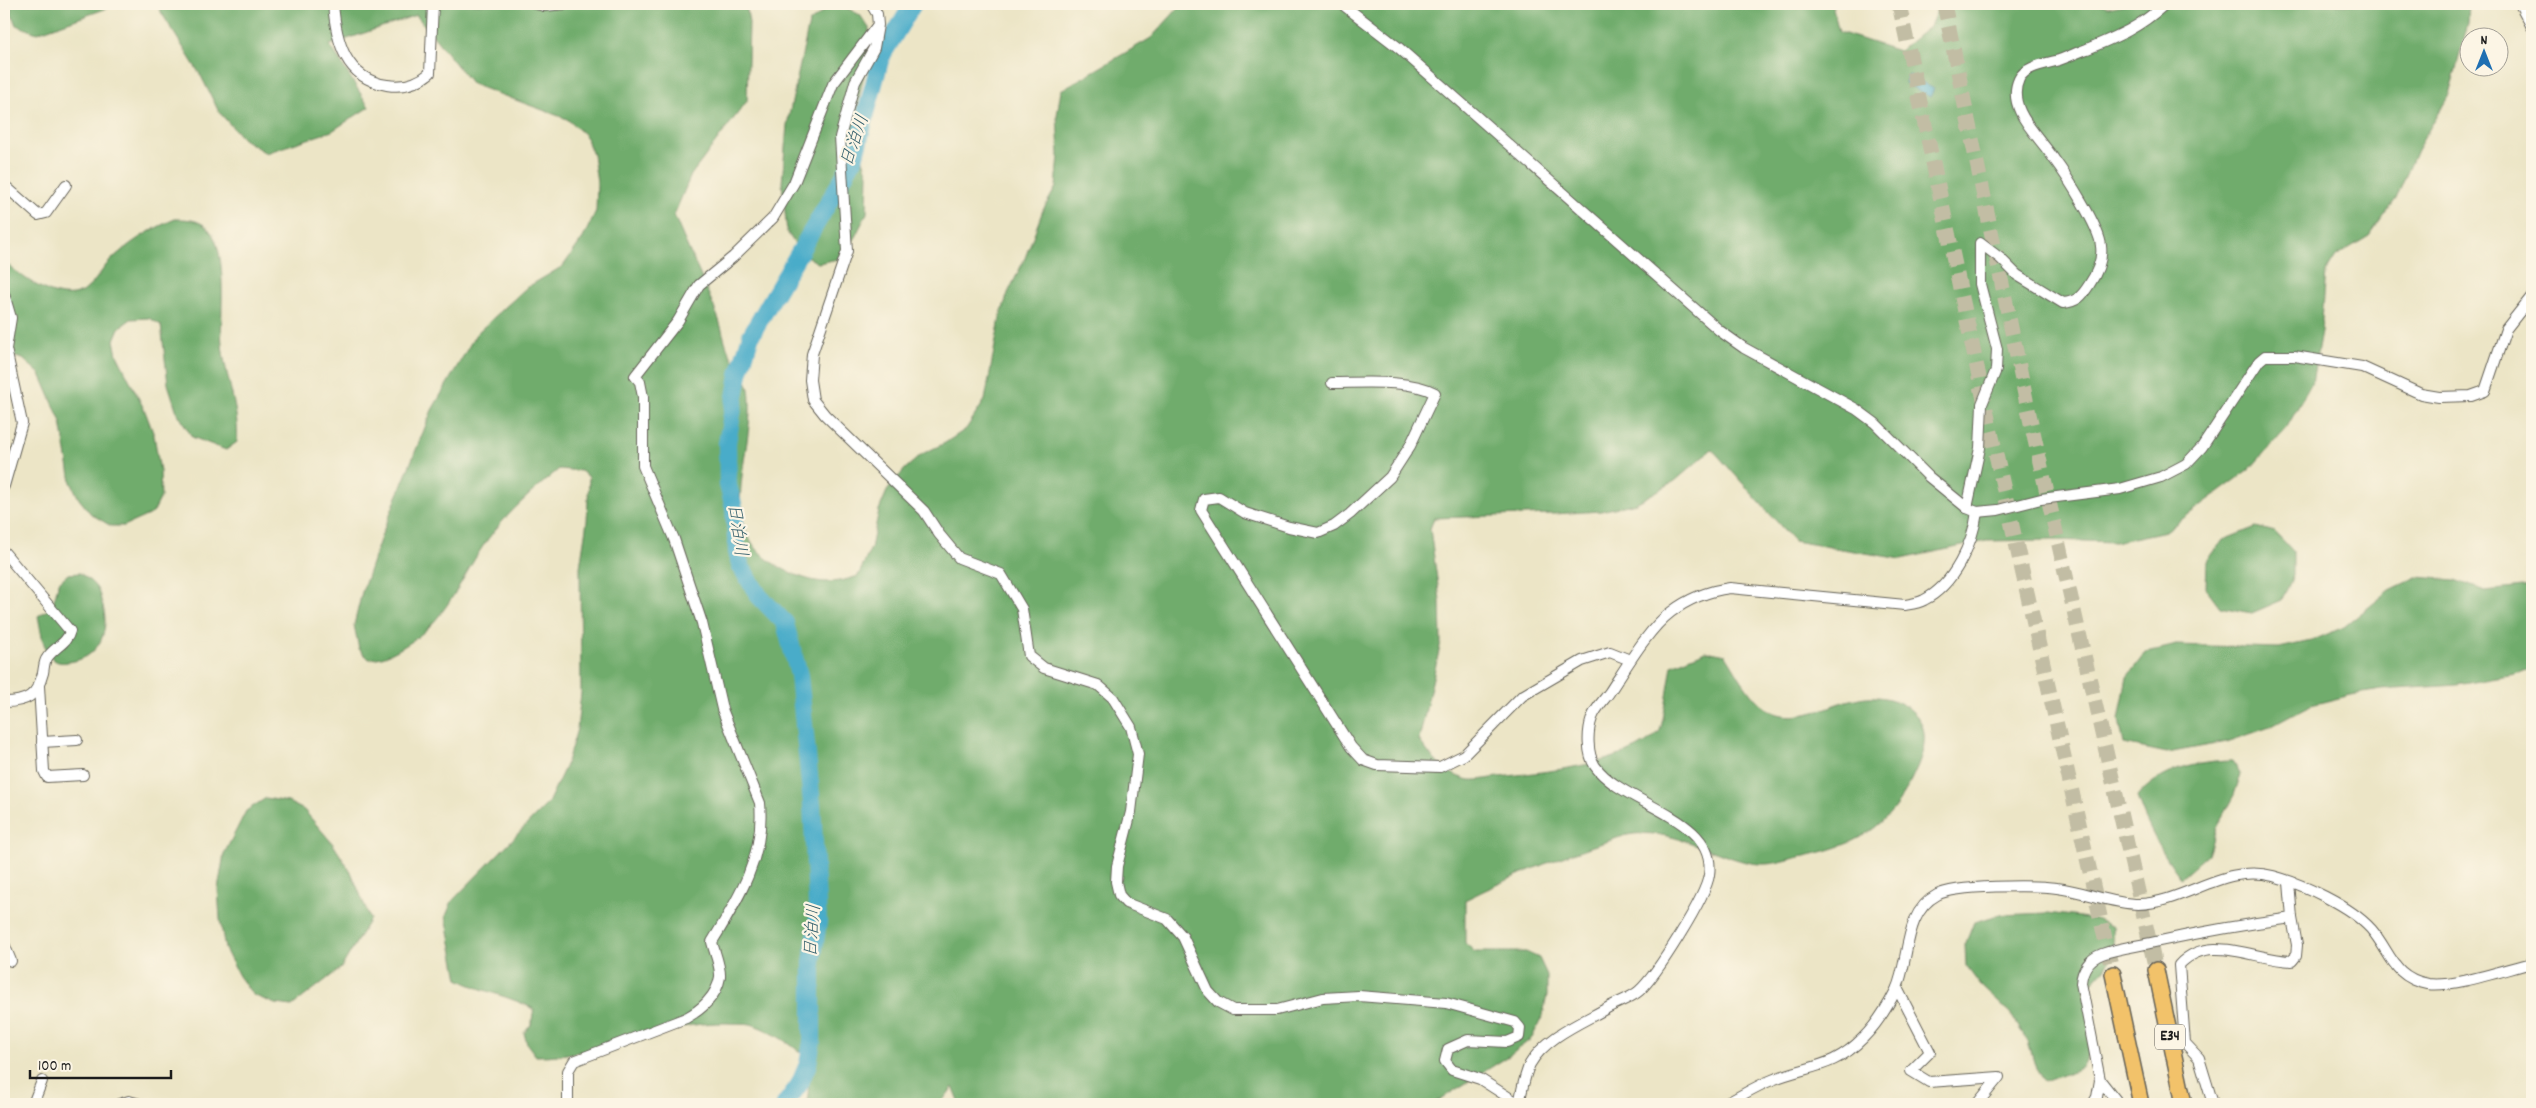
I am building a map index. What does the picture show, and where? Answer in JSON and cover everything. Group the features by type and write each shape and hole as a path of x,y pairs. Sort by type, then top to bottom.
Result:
{"highway":[{"name":"E34","path":"2156,970 2184,1104"},
{"path":"2113,974 2142,1104"}],"street":[{"path":"332,4 335,26 349,64 361,76 375,83 396,86 419,82 430,73 433,4"},
{"path":"536,4 544,6 566,4"},
{"path":"871,4 877,14 878,25 874,48 855,82 840,137 847,252 812,354 810,380 813,400 825,415 924,511 939,534 960,558 1001,574 1022,609 1029,656 1044,668 1098,685 1112,698 1131,727 1138,754 1131,812 1117,866 1116,882 1119,895 1126,903 1167,919 1183,937 1208,990 1218,1002 1233,1010 1277,1010 1323,998 1359,996 1446,1003 1514,1022 1520,1028 1519,1037 1507,1042 1468,1040 1448,1049 1445,1060 1452,1070 1480,1079 1519,1104 1530,1064 1545,1047 1565,1032 1639,991 1660,964 1701,899 1709,876 1710,860 1704,844 1689,829 1602,773 1590,755 1589,738 1592,717 1630,660 1670,613 1690,600 1711,591 1730,588 1905,605 1923,601 1935,593 1952,575 1974,530 1972,510 1980,448 1982,404 1996,370 1997,350 1980,284 1980,243 2018,275 2063,303 2072,303 2081,298 2097,273 2101,259 2102,244 2092,221 2055,159 2024,120 2018,105 2016,92 2019,78 2029,70 2040,65 2061,60 2125,34 2149,19 2165,4"},
{"path":"1342,4 1399,48 1720,331 1744,348 1856,408 1875,423 1929,477 1972,510 1998,510 2041,499 2120,489 2161,477 2186,464 2202,447 2259,361 2265,356 2294,356 2362,367 2421,394 2439,397 2471,396 2485,391 2506,329 2532,296"},
{"path":"2520,4 2532,26"},
{"path":"568,1104 568,1071 574,1061 677,1022 702,1009 713,994 720,976 712,942 741,895 759,845 762,819 760,803 722,709 702,623 674,539 643,466 643,397 640,382 635,376 678,320 699,285 733,257 773,218 794,182 833,84 878,25"},
{"path":"4,185 38,215 46,213 66,185"},
{"path":"4,294 11,318 6,349 22,423 4,486"},
{"path":"1332,383 1369,382 1414,386 1436,393 1410,446 1390,477 1350,514 1334,526 1318,533 1289,527 1245,513 1219,496 1204,499 1201,510 1351,747 1363,760 1376,765 1440,767 1464,755 1522,696 1582,661 1610,652 1630,660"},
{"path":"4,552 70,631 68,638 46,658 38,686 44,771 47,777 83,775"},
{"path":"4,702 22,702 38,686"},
{"path":"42,742 77,740"},
{"path":"1725,1104 1773,1080 1828,1064 1845,1055 1865,1036 1897,988 1915,921 1922,907 1939,894 1959,890 2056,888 2136,904 2152,902 2237,873 2258,872 2289,882 2354,915 2371,930 2392,964 2409,978 2430,984 2446,984 2532,963"},
{"path":"2213,1104 2199,1058 2185,1043 2179,965 2185,958 2204,949 2214,947 2292,961 2296,956 2297,945 2292,918 2289,882"},
{"path":"2093,1104 2097,1097 2100,1080 2081,983 2082,972 2090,962 2102,954 2153,942 2292,918"},
{"path":"4,944 12,961"},
{"path":"1897,988 1930,1052 1911,1071 1929,1082 1999,1076 1977,1104"},
{"path":"2100,1080 2119,1104"},
{"path":"33,1104 42,1081"},
{"path":"119,1104 129,1101 140,1104"}],"green space":[{"path":"11,4 119,4 37,33 16,25 11,13"},
{"path":"156,4 746,4 749,23 747,101 691,175 674,215 714,307 729,352 749,389 750,414 741,489 741,513 747,534 761,554 785,570 804,578 829,582 858,576 871,548 879,510 887,491 905,469 922,454 945,443 966,429 985,400 1000,318 1008,293 1025,258 1043,210 1056,187 1059,155 1057,115 1061,90 1151,38 1182,4 1832,4 1839,32 1899,51 1930,26 1940,4 2098,4 2108,8 2126,4 2469,4 2467,28 2458,28 2458,61 2449,95 2417,150 2396,199 2369,236 2336,256 2326,272 2321,332 2312,382 2287,427 2249,470 2166,531 2115,542 2053,540 1986,541 1901,559 1794,541 1712,449 1675,481 1636,503 1601,511 1434,518 1430,529 1440,600 1441,642 1419,740 1444,769 1457,776 1469,780 1477,780 1584,765 1627,752 1645,743 1659,732 1661,728 1672,665 1706,651 1726,655 1754,698 1769,710 1778,714 1788,716 1807,714 1863,697 1881,697 1898,702 1913,712 1922,726 1924,742 1918,766 1902,797 1891,812 1866,834 1836,848 1779,862 1761,864 1731,858 1673,837 1643,833 1627,835 1544,864 1465,900 1465,943 1475,952 1526,952 1539,958 1547,975 1547,995 1543,1015 1532,1038 1512,1054 1433,1104 1228,1104 1219,1102 1205,1104 960,1104 953,1087 940,1104 808,1104 809,1059 769,1032 754,1025 744,1023 703,1024 679,1027 584,1051 536,1056 527,1044 524,1033 531,1025 534,1009 458,979 446,916 452,901 548,803 566,765 577,729 581,693 580,567 587,521 589,477 581,471 559,469 521,502 488,539 446,607 425,631 411,642 391,654 369,659 359,649 354,625 362,592 382,534 432,410 476,334 526,288 563,266 583,238 596,211 597,183 593,155 585,135 567,119 472,84 416,15 330,45 369,107 332,131 266,153 243,139 219,112 201,76"},
{"path":"843,6 860,15 869,28 869,48 856,113 858,146 868,174 867,213 855,237 838,259 818,263 801,253 787,232 782,183 787,125 809,23 828,7"},
{"path":"175,219 194,220 204,225 212,234 218,248 222,281 222,344 236,417 237,442 226,450 192,437 177,412 168,384 161,325 149,318 131,319 119,328 114,340 117,355 145,411 154,435 160,471 161,497 153,513 124,526 111,526 91,514 79,499 71,482 61,422 40,374 23,359 4,354 4,262 41,288 62,295 72,295 82,292 89,286 108,263 131,243 148,232"},
{"path":"2256,527 2275,532 2293,551 2293,576 2282,600 2252,613 2220,607 2206,588 2207,561 2223,540"},
{"path":"80,573 99,592 104,611 104,632 101,641 88,655 79,660 62,663 53,659 46,650 38,616 52,607 59,582 68,574"},
{"path":"2417,577 2455,580 2485,591 2532,586 2532,668 2514,675 2457,685 2381,690 2351,695 2311,705 2270,727 2227,742 2167,753 2124,744 2119,720 2127,677 2146,652 2176,645 2279,648 2311,641 2344,627 2390,590"},
{"path":"2232,761 2241,774 2234,795 2216,828 2208,854 2181,878 2145,819 2137,797 2146,787 2180,769 2206,763"},
{"path":"266,798 288,802 304,810 333,844 352,874 370,919 341,968 292,1006 275,1004 253,995 239,976 225,949 220,919 218,889 224,854 246,811"},
{"path":"2048,913 2095,919 2113,927 2113,949 2104,970 2084,991 2094,1022 2095,1037 2083,1067 2044,1082 2036,1069 2028,1042 2010,1013 1981,986 1966,966 1965,945 1974,922 1999,915"}],"water":[{"path":"1909,75 1934,89 1930,97 1905,83"}],"waterway":[{"name":"日泊川","path":"785,1104 799,1085 808,1064 812,1041 812,962 818,922 812,804 799,675 785,623 759,596 740,565 737,552 734,508 728,485 727,443 739,374 751,335 854,159 881,57 913,4"}],"tunnel":[{"path":"1899,4 1990,428 2113,974"},
{"path":"1944,4 2029,414 2156,970"}]}
